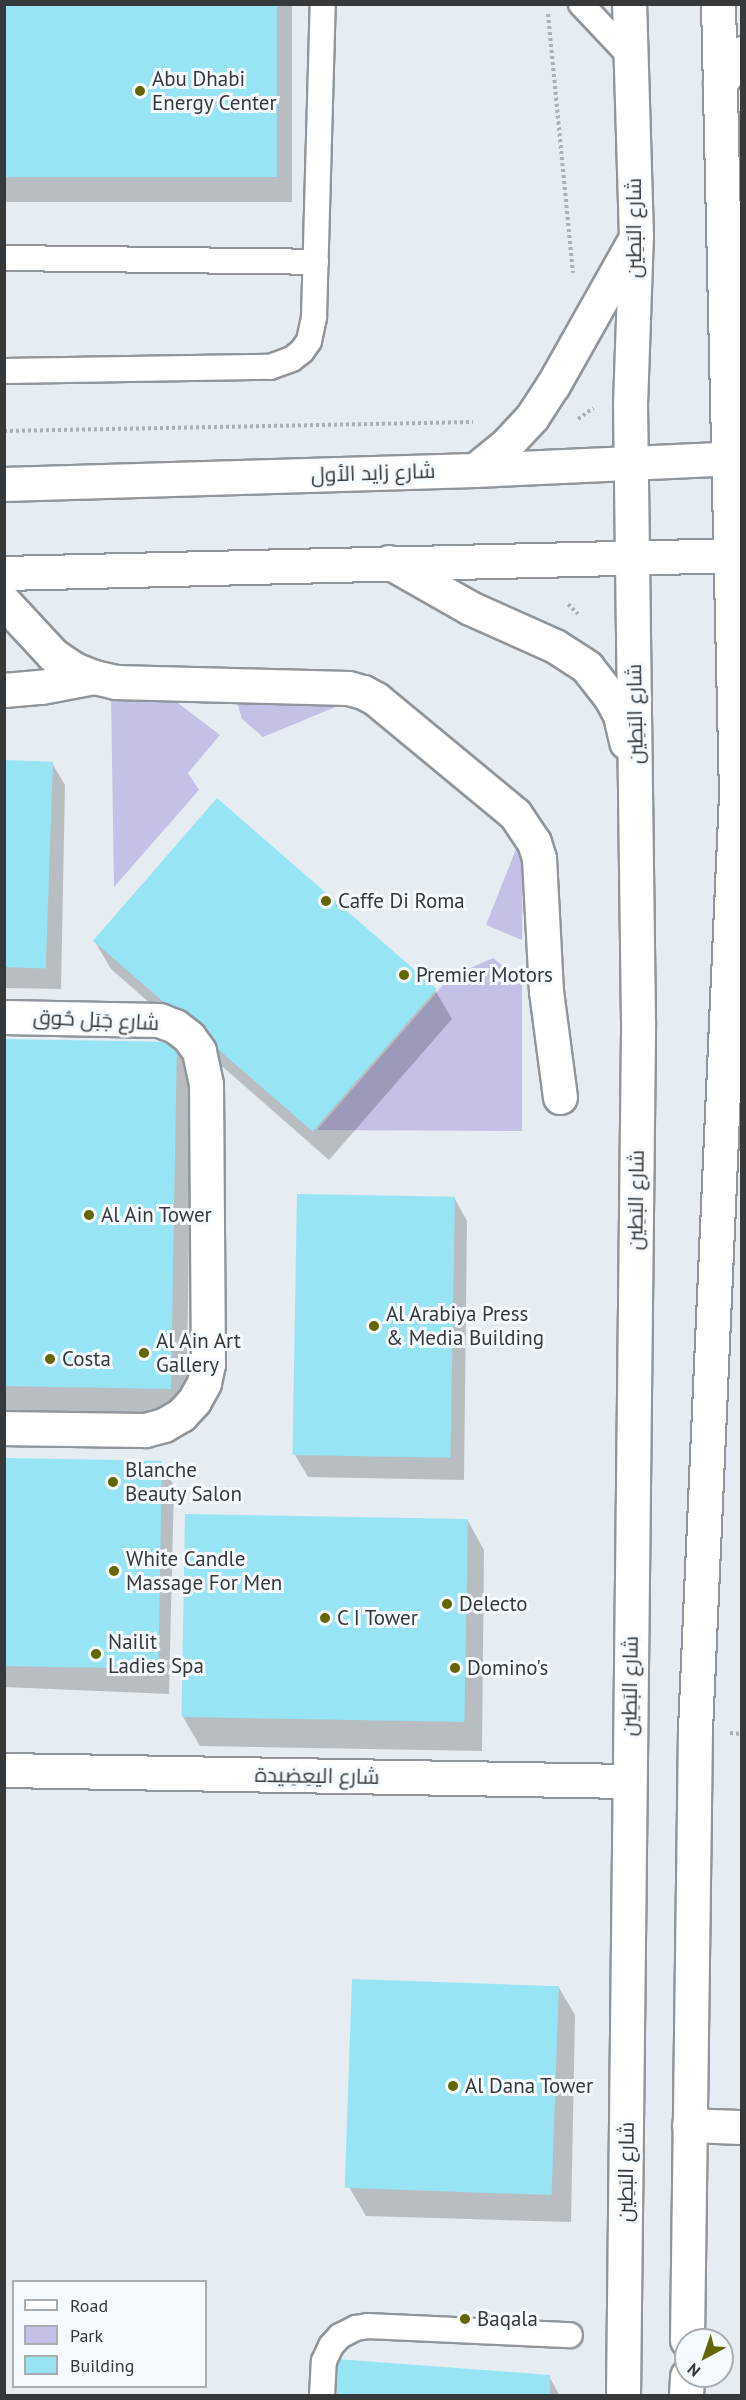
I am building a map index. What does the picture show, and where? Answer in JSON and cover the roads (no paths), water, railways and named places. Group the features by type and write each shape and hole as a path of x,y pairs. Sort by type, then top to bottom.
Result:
{"main road":[{"name":"شارع البَطِين","path":"623,2396 638,1022 637,793 631,464 636,237 629,4"},
{"path":"687,2328 695,1730 739,790 735,458 725,275 718,4"},
{"path":"720,82 741,53"},
{"path":"475,470 505,446 532,417 559,375 636,237"},
{"path":"725,275 741,315"},
{"name":"شارع زايد الأول","path":"4,484 475,470 735,458"},
{"path":"4,573 736,555"},
{"path":"389,562 470,608 555,646 587,667 611,698 620,715 637,793"},
{"path":"4,602 53,655 75,669 94,677 115,682 348,688 363,692 376,699 514,814 534,842 539,858 546,991 560,1097"},
{"path":"4,690 94,677"},
{"name":"شارع جَبَل حُوق","path":"4,1017 159,1020 175,1026 189,1037 198,1051 206,1084 208,1364 204,1383 194,1401 181,1415 164,1425 145,1430 4,1428"},
{"name":"شارع اليعِضِيدة","path":"4,1770 629,1781"},
{"path":"689,2125 741,2127"}],"lane":[{"path":"4,371 270,367 302,351 311,335 314,317 323,4"},
{"path":"582,4 631,57"},
{"path":"4,258 316,262"},
{"path":"322,2396 323,2367 331,2346 340,2336 356,2328 368,2326 570,2335"}],"place":[{"name":"Abu Dhabi Energy Center","path":"140,91"},
{"name":"Caffe Di Roma","path":"326,901"},
{"name":"Premier Motors","path":"404,975"},
{"name":"Al Ain Tower","path":"89,1215"},
{"name":"Al Arabiya Press & Media Building","path":"374,1326"},
{"name":"Al Ain Art Gallery","path":"144,1353"},
{"name":"Costa","path":"50,1359"},
{"name":"Blanche Beauty Salon","path":"113,1482"},
{"name":"White Candle Massage For Men","path":"114,1571"},
{"name":"Delecto","path":"447,1604"},
{"name":"C I Tower","path":"325,1618"},
{"name":"Nailit Ladies Spa","path":"96,1654"},
{"name":"Domino's","path":"455,1668"},
{"name":"Al Dana Tower","path":"453,2086"},
{"name":"Baqala","path":"465,2319"}]}
